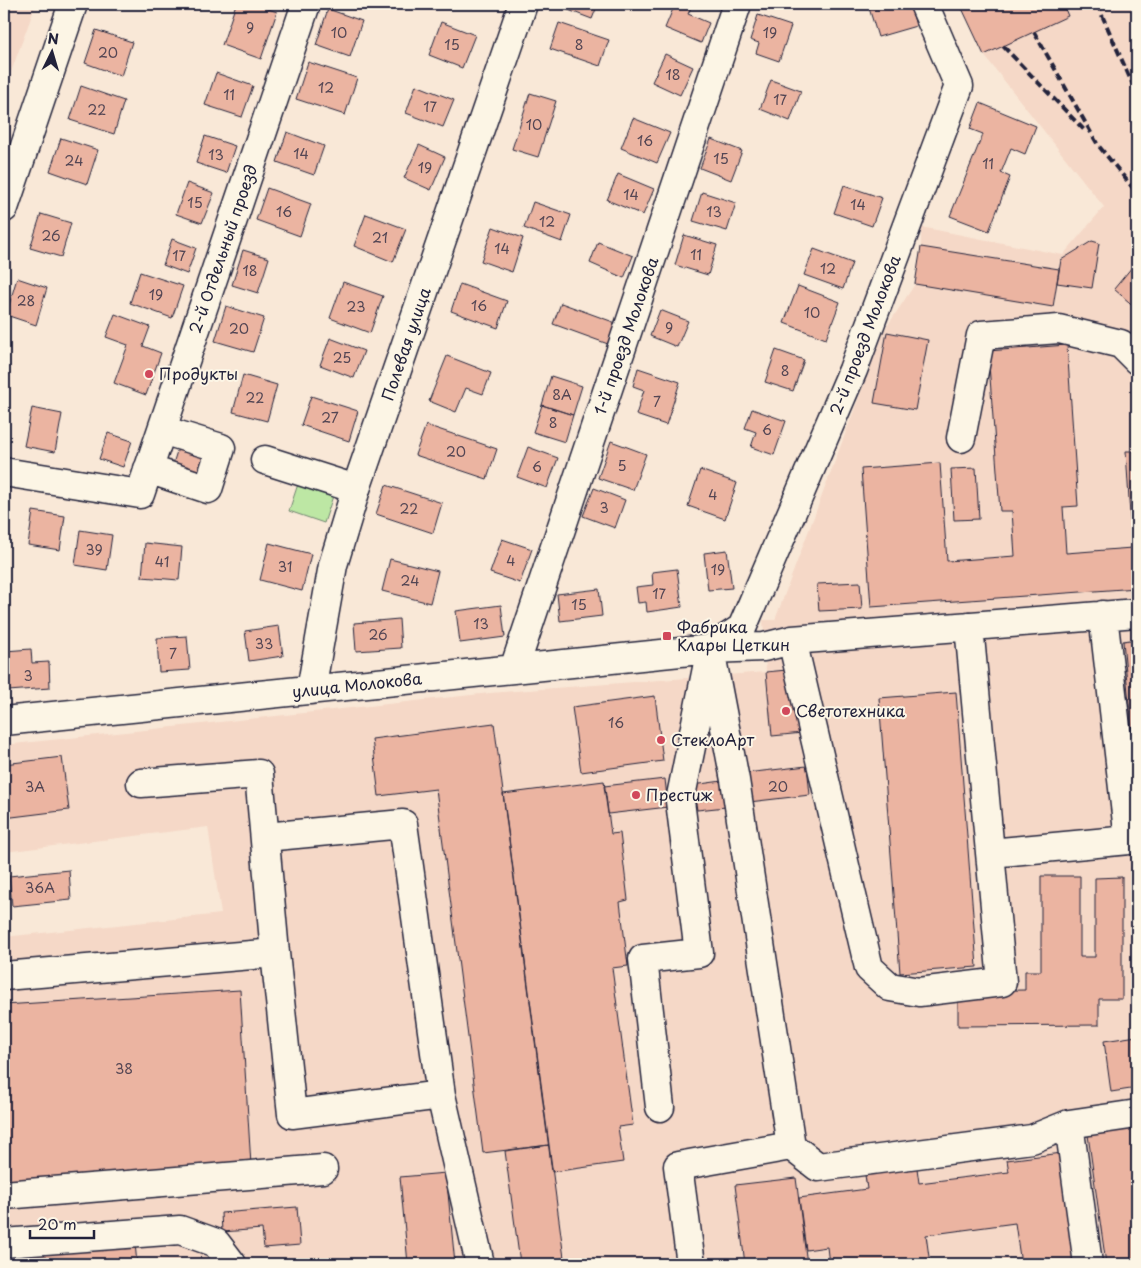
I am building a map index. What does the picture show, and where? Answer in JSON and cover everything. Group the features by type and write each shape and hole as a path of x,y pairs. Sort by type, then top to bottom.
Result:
{"street":[{"path":"4,208 73,4"},
{"name":"2-й Отдельный проезд","path":"144,482 306,4"},
{"name":"Полевая улица","path":"311,690 333,565 356,489 524,4"},
{"name":"1-й проезд Молокова","path":"514,669 737,4"},
{"name":"2-й проезд Молокова","path":"710,649 742,628 853,370 958,86 924,4"},
{"path":"962,438 981,335 1059,329 1121,344 1137,360"},
{"path":"4,472 208,488 221,448 162,430"},
{"path":"265,460 356,489"},
{"name":"улица Молокова","path":"4,721 710,649 764,647 792,640 1137,613"},
{"path":"990,853 1129,840 1103,616"},
{"path":"792,640 869,968 890,987 919,992 1002,982 969,626"},
{"path":"660,1107 643,959 699,953 680,801 710,649"},
{"path":"710,649 735,780 790,1146 818,1167 1032,1139 1069,1124 1137,1114"},
{"path":"141,783 259,774 292,1114 441,1095"},
{"path":"265,837 403,824 441,1095 480,1264"},
{"path":"4,976 275,953"},
{"path":"1069,1124 1088,1264"},
{"path":"691,1264 678,1166 790,1146"},
{"path":"4,1195 323,1170"},
{"path":"4,1243 180,1230 216,1243 232,1264"}],"shaded area":[{"path":"4,4 36,4 8,80 4,79"},
{"path":"960,4 1137,4 1137,1264 4,1264 4,937 221,914 208,827 4,852 4,745 490,693 766,672 763,620 775,620 884,331 915,284 921,247 921,227 1063,255 1104,207 984,55"}],"green space":[{"path":"298,484 333,496 324,523 289,511"}],"building":[{"path":"236,4 254,4 277,12 261,59 222,45"},
{"path":"564,4 598,4 592,19 563,8"},
{"path":"675,4 692,5 688,14 709,23 701,43 665,28"},
{"path":"886,4 910,4 916,26 878,37 869,8"},
{"path":"960,4 1063,4 1068,16 984,55"},
{"path":"328,9 362,21 350,57 316,45"},
{"path":"758,15 791,26 779,61 756,53 759,43 750,40"},
{"path":"441,22 475,35 462,68 429,55"},
{"path":"559,23 609,40 600,66 550,49"},
{"path":"96,30 132,42 121,76 85,63"},
{"path":"665,54 693,67 680,95 652,82"},
{"path":"308,62 357,78 345,115 296,99"},
{"path":"216,73 253,86 242,117 205,105"},
{"path":"771,80 801,91 790,121 760,109"},
{"path":"416,85 454,100 443,127 406,113"},
{"path":"81,86 124,101 114,134 70,120"},
{"path":"530,93 556,101 538,157 512,149"},
{"path":"980,103 1036,126 1025,154 1011,148 1001,173 1010,177 989,231 950,216 983,134 970,129"},
{"path":"633,118 670,133 657,163 621,148"},
{"path":"287,132 324,146 314,175 277,162"},
{"path":"205,136 235,146 226,173 196,163"},
{"path":"61,138 98,150 87,184 50,171"},
{"path":"711,139 742,151 731,180 700,168"},
{"path":"419,145 445,157 431,190 404,178"},
{"path":"618,174 654,189 643,215 607,200"},
{"path":"187,183 214,193 202,223 176,214"},
{"path":"844,185 882,198 872,226 834,213"},
{"path":"267,188 311,204 300,236 256,220"},
{"path":"702,192 736,203 727,231 693,221"},
{"path":"533,202 571,215 562,242 524,228"},
{"path":"41,214 71,223 61,257 30,248"},
{"path":"366,214 406,229 393,262 354,246"},
{"path":"493,227 523,238 512,272 481,261"},
{"path":"684,235 717,245 708,275 675,265"},
{"path":"172,239 196,248 187,274 163,265"},
{"path":"1092,241 1099,243 1092,288 1057,283 1061,260"},
{"path":"598,242 633,256 624,278 590,263"},
{"path":"921,247 1059,269 1053,307 915,284"},
{"path":"814,249 852,263 843,289 804,275"},
{"path":"243,250 269,258 258,293 232,285"},
{"path":"1137,261 1137,309 1114,289"},
{"path":"140,272 183,286 172,318 130,303"},
{"path":"17,278 47,288 36,325 6,315"},
{"path":"343,282 383,296 370,333 330,318"},
{"path":"460,284 507,301 498,328 451,311"},
{"path":"798,286 840,302 826,339 784,323"},
{"path":"561,303 616,323 608,344 553,324"},
{"path":"226,306 264,318 253,352 215,341"},
{"path":"660,310 688,321 677,347 650,336"},
{"path":"115,314 150,327 143,346 161,353 146,395 114,383 128,345 106,337"},
{"path":"887,332 928,340 915,410 874,403"},
{"path":"330,338 364,351 354,378 320,365"},
{"path":"1067,345 1078,506 1063,507 1066,553 1132,548 1126,451 1137,451 1137,588 871,607 861,469 940,463 947,561 1015,556 1012,511 1000,511 988,351"},
{"path":"776,350 804,360 793,391 765,382"},
{"path":"447,356 491,373 483,394 466,388 456,412 429,401"},
{"path":"638,368 680,382 666,425 636,415 644,390 633,386"},
{"path":"243,375 277,385 267,421 233,412"},
{"path":"551,376 582,386 573,415 542,405"},
{"path":"311,396 358,411 349,441 301,425"},
{"path":"542,405 573,415 565,442 533,432"},
{"path":"32,408 62,414 55,452 24,446"},
{"path":"752,409 786,421 774,455 751,447 756,432 745,428"},
{"path":"426,425 497,449 487,479 415,455"},
{"path":"108,433 132,441 123,467 99,459"},
{"path":"611,441 646,454 633,490 598,478"},
{"path":"528,447 558,458 547,488 517,477"},
{"path":"178,448 209,458 203,477 172,467"},
{"path":"976,468 979,519 954,520 951,469"},
{"path":"700,470 737,483 725,519 688,506"},
{"path":"386,485 442,503 433,533 376,514"},
{"path":"594,488 625,500 615,528 583,516"},
{"path":"33,511 65,516 60,550 28,545"},
{"path":"80,530 112,535 107,570 75,565"},
{"path":"502,539 532,549 520,583 490,573"},
{"path":"145,543 182,547 179,580 142,577"},
{"path":"269,543 311,554 302,591 260,580"},
{"path":"727,550 732,588 708,590 704,553"},
{"path":"390,559 438,571 430,603 382,591"},
{"path":"677,569 682,607 647,612 646,602 638,603 636,587 653,585 652,572"},
{"path":"860,582 862,609 819,611 817,584"},
{"path":"599,589 602,616 560,621 557,594"},
{"path":"501,605 505,637 460,643 456,611"},
{"path":"399,619 401,648 356,651 354,623"},
{"path":"279,626 283,656 249,661 245,631"},
{"path":"187,636 190,670 159,672 157,638"},
{"path":"1137,639 1137,785 1123,641"},
{"path":"31,649 32,663 49,662 50,688 8,691 5,651"},
{"name":"Светотехника","path":"797,669 803,733 772,736 766,672"},
{"path":"956,692 977,967 900,973 879,698"},
{"path":"655,696 663,761 581,772 572,707"},
{"path":"494,723 549,1145 483,1153 436,789 379,796 372,739"},
{"path":"62,757 69,810 4,818 4,764"},
{"path":"807,766 810,795 749,802 746,773"},
{"name":"Престиж","path":"665,779 668,807 608,814 604,786"},
{"path":"604,781 611,834 620,833 628,900 620,902 628,966 612,968 633,1125 618,1127 623,1162 552,1172 503,794"},
{"path":"722,781 726,807 697,810 693,785"},
{"path":"69,870 71,900 12,906 9,876"},
{"path":"1041,876 1080,876 1080,957 1095,957 1095,878 1122,877 1122,999 1099,999 1099,1025 958,1026 958,991 1025,990 1025,971 1041,971"},
{"path":"240,990 251,1165 4,1181 4,1005"},
{"path":"1137,1036 1137,1088 1111,1092 1104,1041"},
{"path":"1137,1128 1137,1264 1106,1264 1088,1135"},
{"path":"549,1145 564,1258 520,1263 505,1151"},
{"path":"1062,1153 1076,1264 1021,1264 1015,1223 926,1235 930,1264 829,1264 827,1247 806,1250 799,1198 867,1189 864,1168 916,1161 919,1183 1009,1172 1007,1160"},
{"path":"446,1173 455,1264 408,1264 400,1177"},
{"path":"796,1178 807,1264 745,1264 735,1185"},
{"path":"297,1207 300,1245 264,1248 262,1229 222,1232 221,1213"},
{"path":"135,1243 137,1264 4,1264 4,1259"}],"railway":[{"path":"1097,4 1137,94"},
{"path":"1034,32 1098,145 1137,193"},
{"path":"1003,46 1086,132"}],"place":[{"name":"Продукты","path":"149,374"},
{"name":"Фабрика Клары Цеткин","path":"667,636"},
{"name":"Светотехника","path":"786,711"},
{"name":"СтеклоАрт","path":"661,740"},
{"name":"Престиж","path":"636,795"}]}
